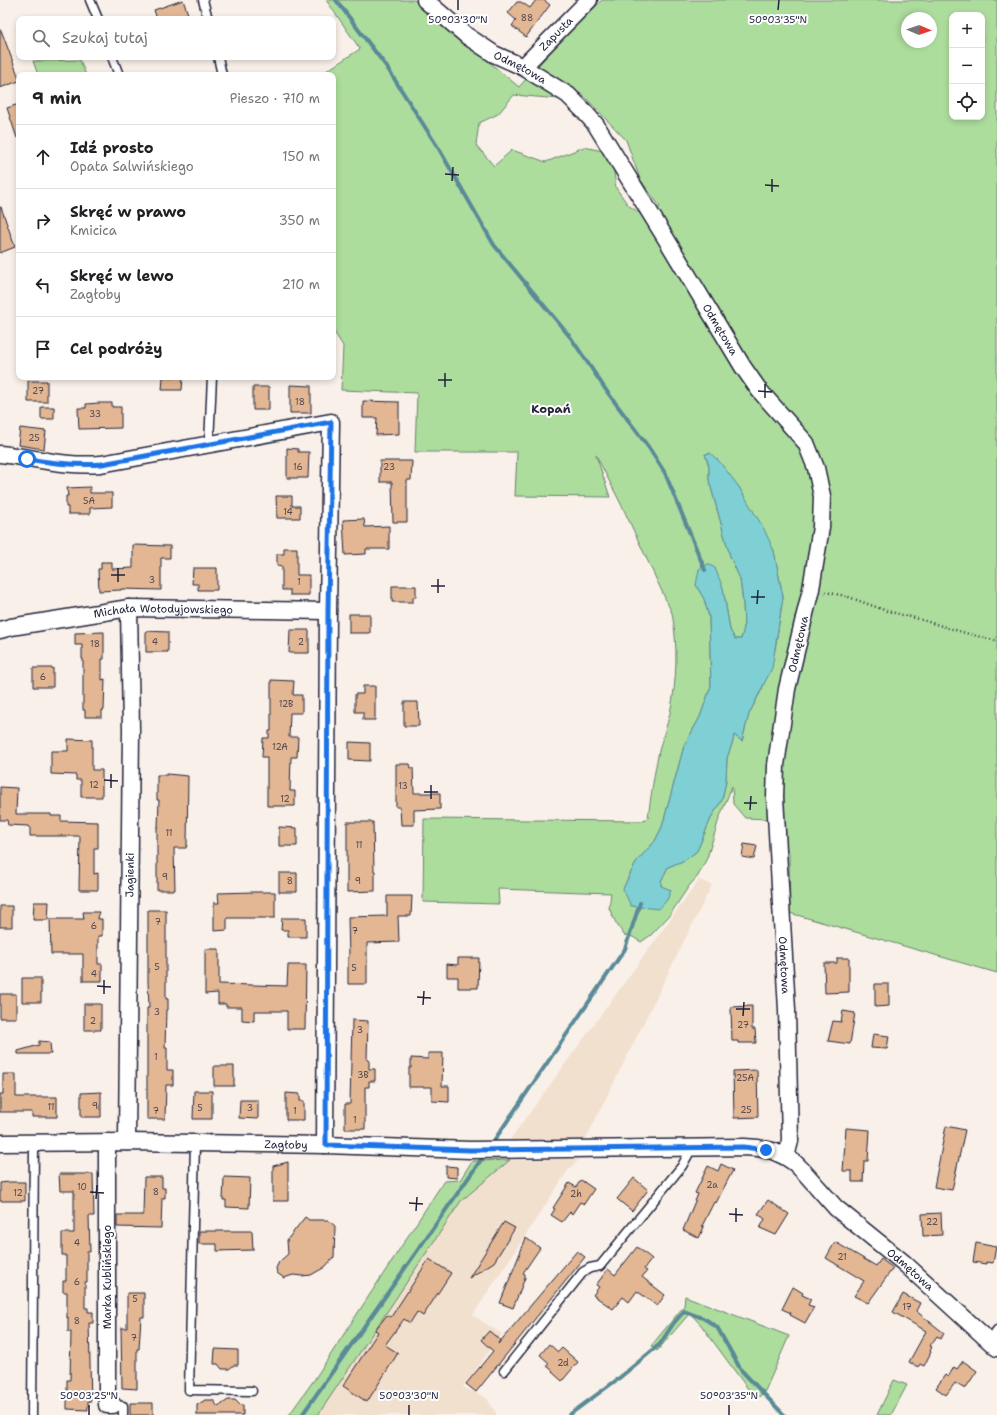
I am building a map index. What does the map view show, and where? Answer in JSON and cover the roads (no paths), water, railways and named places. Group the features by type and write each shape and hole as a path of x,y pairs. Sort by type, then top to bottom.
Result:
{"street":[{"name":"Odmętowa","path":"425,0 466,36 494,54 523,67 568,95 596,126 668,242 743,368 759,390 806,443 816,468 822,496 821,527 811,589 787,689 776,765 775,796 786,1010 790,1141 786,1157 804,1172 841,1212 904,1263 994,1340"},
{"name":"Zapusta","path":"523,67 589,0"},
{"path":"0,454 60,464 102,464 331,422 328,611 326,1145"},
{"name":"Michała Wołodyjowskiego","path":"0,630 10,627 129,608 328,611"},
{"name":"Jagienki","path":"127,1142 131,730 129,608"},
{"name":"Marka Kublińskiego","path":"107,1142 107,1405 118,1410"},
{"name":"Zagłoby","path":"0,1143 195,1143 326,1145 470,1150 758,1148 773,1151 786,1157"}],"lane":[{"path":"90,0 97,16"},
{"path":"203,0 207,16"},
{"path":"113,60 118,72"},
{"path":"219,60 221,72"},
{"path":"209,444 212,380"},
{"path":"32,1415 34,1143"},
{"path":"195,1143 190,1390 252,1391"},
{"path":"504,1371 583,1272 590,1268 600,1266 649,1207 682,1166 688,1155 688,1148"}],"water":[{"path":"710,453 719,461 739,487 764,529 774,551 783,597 772,668 749,714 742,741 734,735 727,758 726,781 722,800 712,816 697,851 685,860 668,867 661,881 661,886 671,890 667,900 659,909 631,906 623,889 637,861 655,841 662,827 684,746 700,717 711,686 709,617 704,599 696,585 699,569 708,564 715,568 723,588 730,630 735,639 741,639 744,628 740,579 730,556 709,480 709,466 705,454"}],"waterway":[{"path":"336,0 386,66 439,149 494,245 571,338 608,393 649,448 665,473 705,570"},
{"path":"491,1145 625,949 640,903"},
{"path":"302,1415 483,1157"},
{"path":"569,1415 618,1379 660,1344 673,1324 684,1311 705,1319 717,1327 741,1370 784,1415"}],"district":[{"name":"Kopań","path":"551,409"}]}
